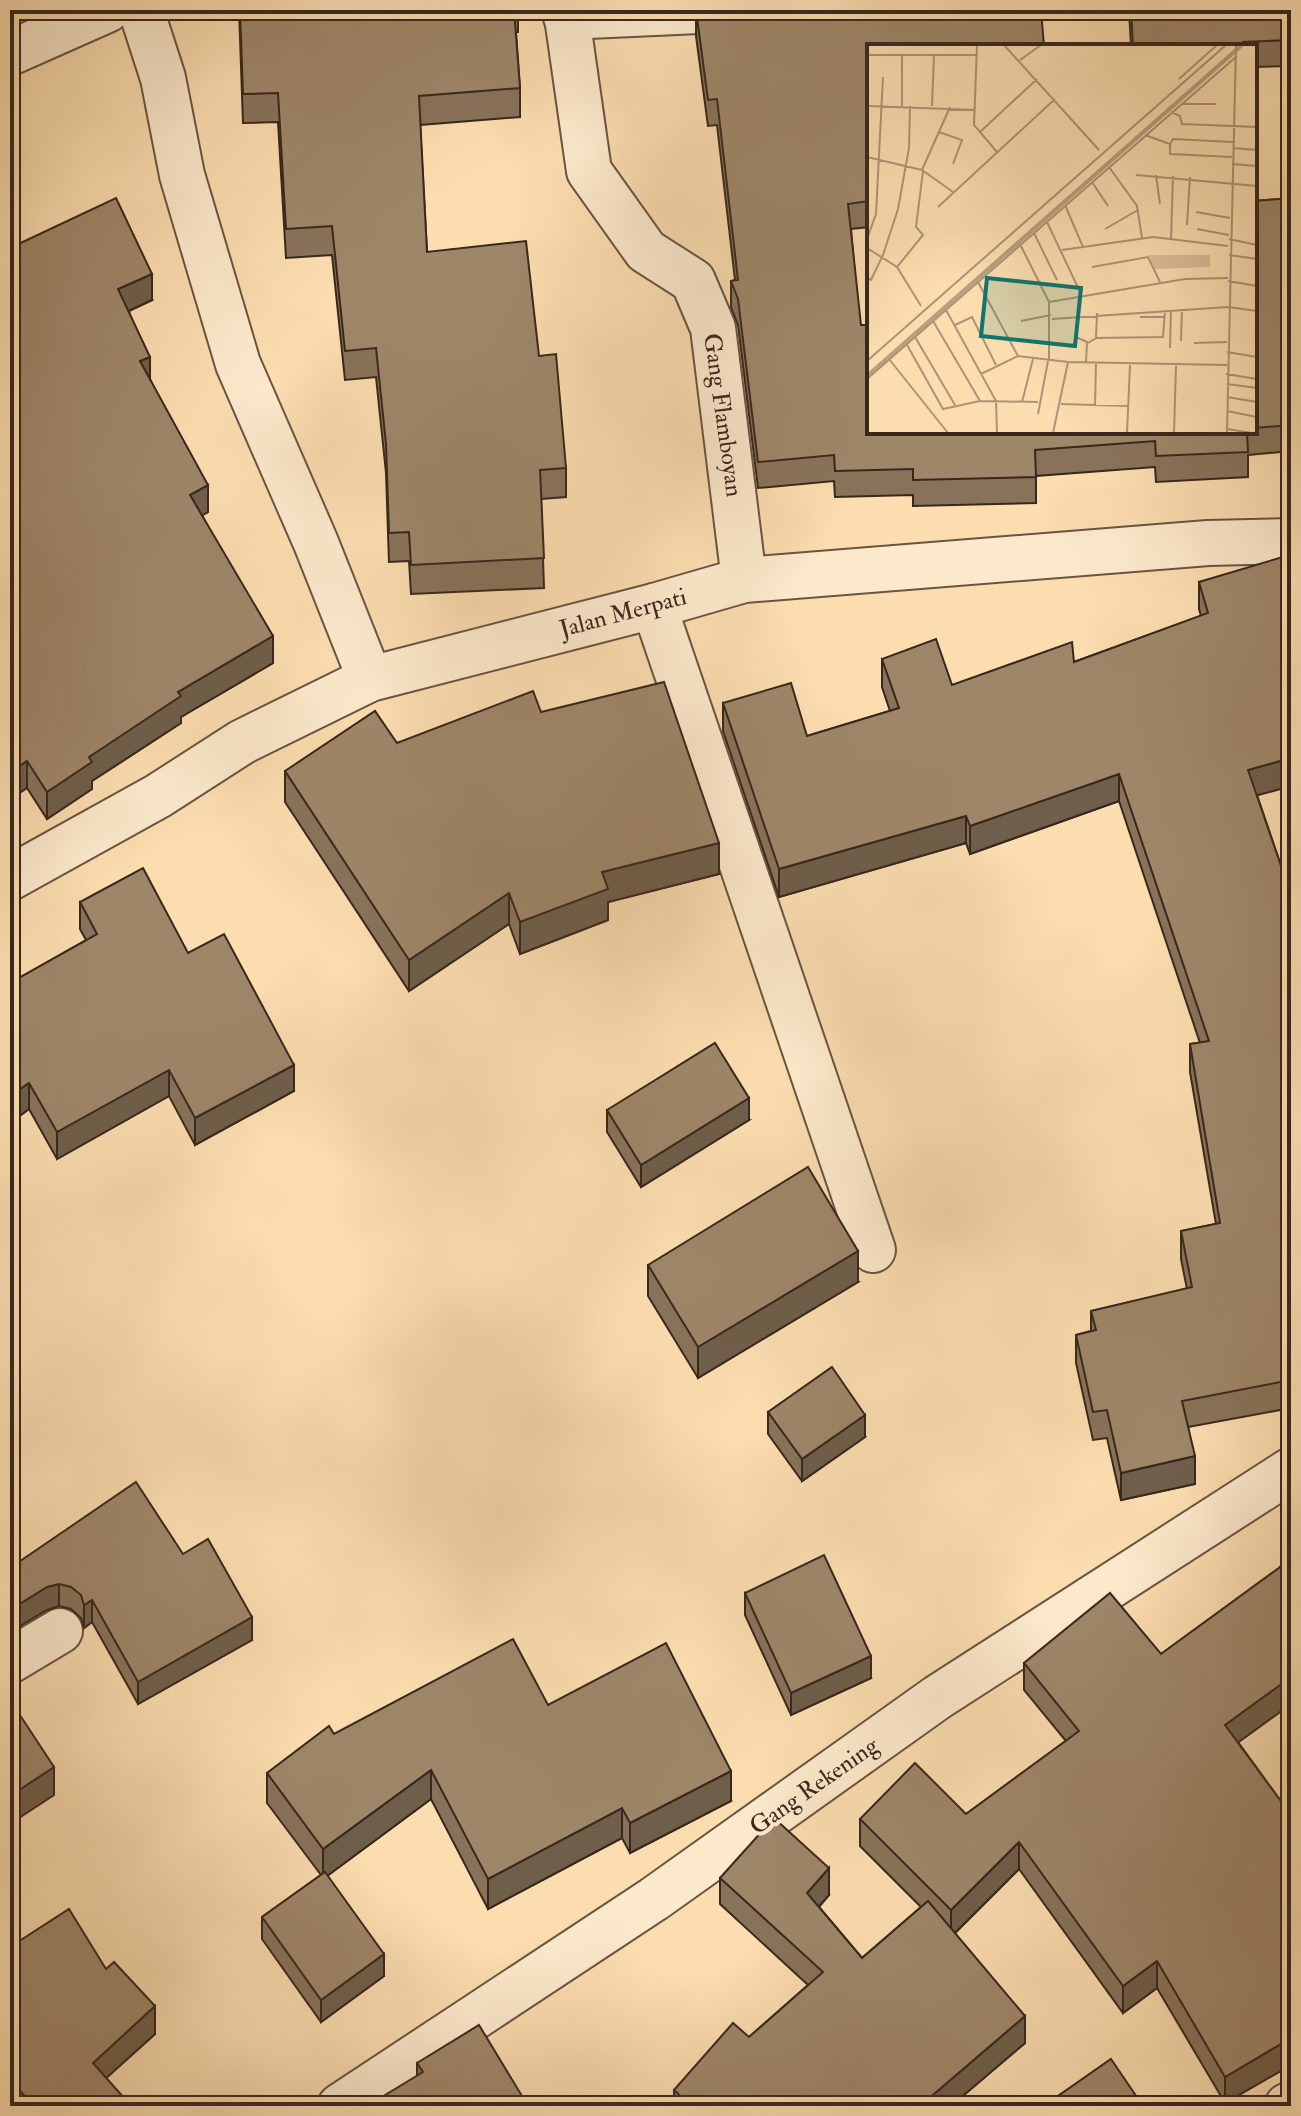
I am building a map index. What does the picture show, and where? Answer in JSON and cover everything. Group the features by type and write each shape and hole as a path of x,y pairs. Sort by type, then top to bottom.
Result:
{"street":[{"path":"10,53 107,10"},
{"path":"141,10 163,78 182,175 238,364 316,543 370,679"},
{"path":"566,14 721,10"},
{"name":"Gang Flamboyan","path":"566,14 589,171 646,251 693,281 713,328 744,580"},
{"name":"Jalan Merpati","path":"10,878 158,796 242,742 370,679 744,580 1208,543 1291,541"},
{"path":"654,606 873,1250"},
{"name":"Gang Rekening","path":"340,2106 654,1899 938,1697 1291,1470"},
{"path":"10,1661 60,1631"}],"building":[{"path":"240,10 514,10 520,88 419,96 427,252 526,241 539,356 556,354 566,468 540,470 544,558 411,565 409,532 389,533 386,444 376,348 345,351 332,226 286,229 278,93 243,94"},
{"path":"696,10 1041,10 1044,44 867,44 867,201 848,204 861,325 867,325 867,434 1247,434 1248,452 1156,456 1155,441 1035,450 1036,477 913,480 913,469 835,471 834,455 758,462 738,299 731,281 738,280 717,99 708,100"},
{"path":"1131,10 1291,10 1291,40 1243,44 1133,44"},
{"path":"116,198 152,274 118,289 150,357 140,361 208,485 190,495 273,636 178,692 181,696 89,757 92,762 47,792 27,761 10,772 10,248"},
{"path":"1291,198 1291,425 1257,428 1257,201"},
{"path":"1286,556 1291,572 1291,758 1248,770 1291,895 1291,1380 1182,1401 1195,1456 1121,1473 1107,1410 1093,1412 1076,1335 1096,1330 1091,1311 1192,1287 1181,1231 1220,1223 1190,1044 1209,1041 1119,774 970,826 966,816 779,869 723,703 791,683 807,736 899,708 882,659 936,639 952,685 1072,642 1074,662 1208,613 1199,582"},
{"path":"664,682 719,843 602,872 608,889 520,922 509,893 409,960 285,771 375,711 397,743 533,691 541,712"},
{"path":"143,868 188,953 224,934 294,1065 195,1118 169,1070 57,1132 29,1083 10,1096 10,983 97,934 80,902"},
{"path":"715,1043 749,1098 641,1165 607,1110"},
{"path":"808,1167 858,1251 698,1347 648,1265"},
{"path":"832,1367 865,1415 802,1459 768,1412"},
{"path":"136,1482 183,1554 208,1539 252,1617 138,1682 92,1600 84,1605 81,1595 71,1587 59,1584 47,1587 10,1610 10,1568"},
{"path":"824,1555 871,1656 791,1693 745,1593"},
{"path":"1291,1555 1291,1677 1225,1725 1291,1815 1291,2038 1225,2077 1157,1961 1123,1986 1019,1842 951,1910 860,1819 915,1763 966,1814 1079,1731 1024,1663 1110,1593 1161,1654 1279,1568"},
{"path":"513,1639 548,1705 666,1643 731,1771 630,1823 622,1808 488,1879 431,1770 323,1849 267,1773 329,1726 334,1734"},
{"path":"10,1700 54,1767 10,1796"},
{"path":"774,1818 829,1868 807,1893 862,1958 928,1901 1025,2016 920,2106 691,2106 674,2090 733,2023 749,2037 823,1972 720,1878"},
{"path":"325,1872 384,1954 321,2000 262,1917"},
{"path":"69,1909 106,1969 114,1962 155,2006 93,2063 131,2106 34,2106 10,2080 10,1947"},
{"path":"479,2025 528,2106 367,2106 423,2072 417,2063"},
{"path":"1111,2059 1143,2106 1051,2106 1048,2103"}]}
